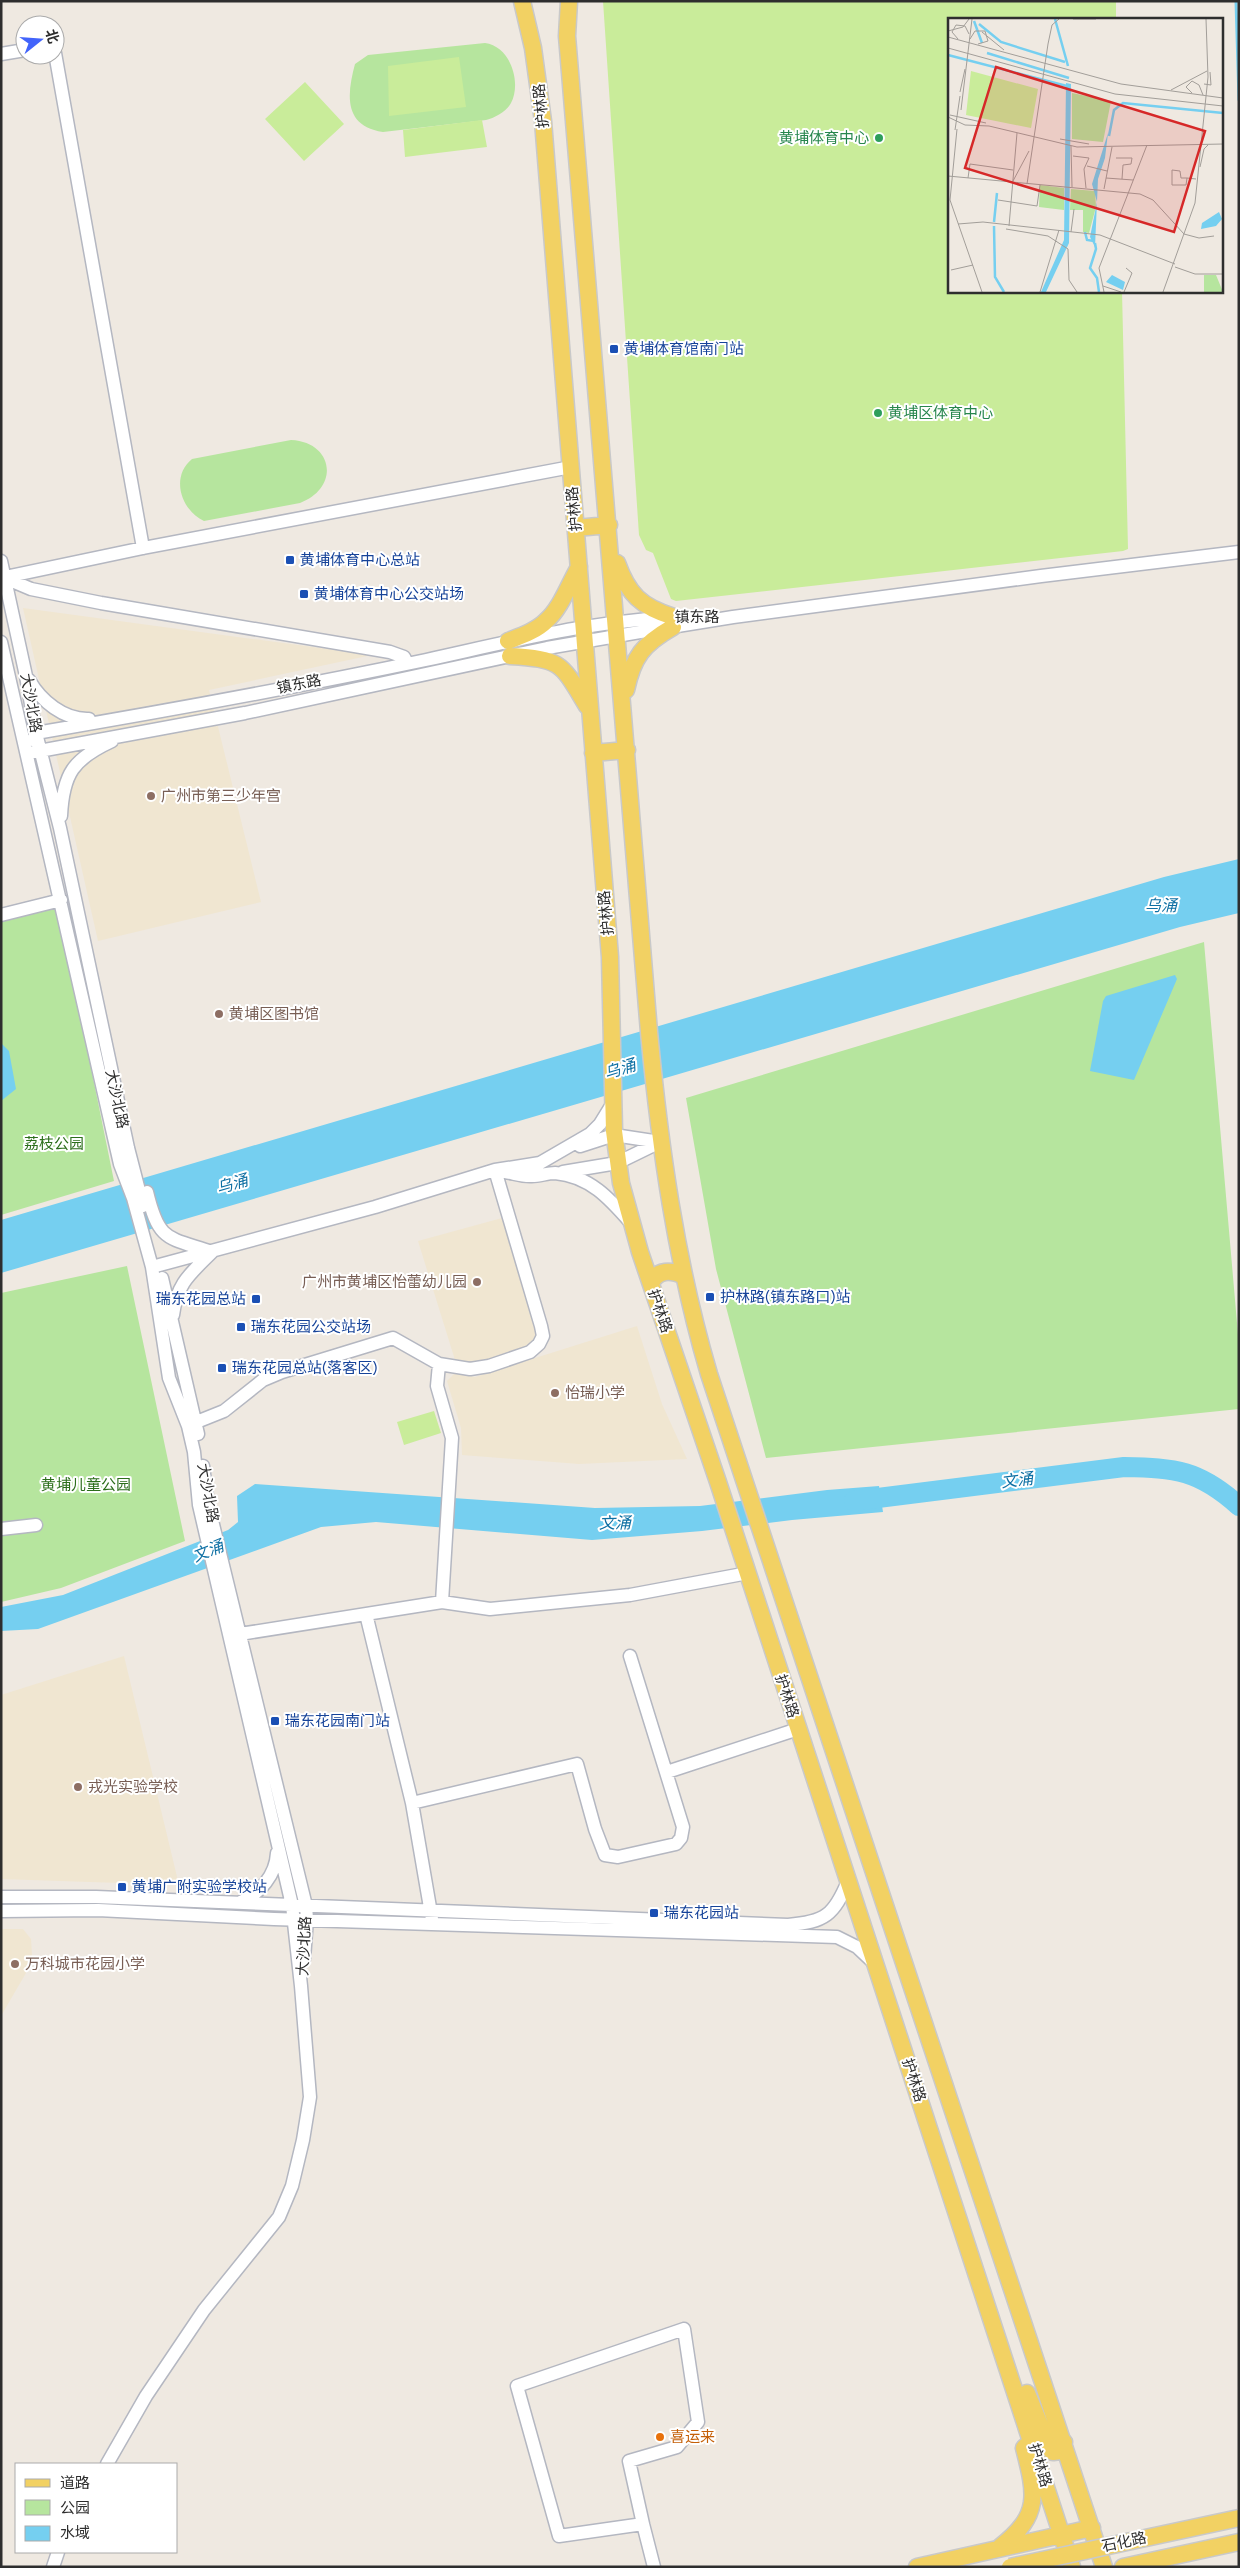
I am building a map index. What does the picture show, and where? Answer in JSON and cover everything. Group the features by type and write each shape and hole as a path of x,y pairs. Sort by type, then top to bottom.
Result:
{"main road":[{"name":"护林路","path":"522,1 533,48 543,121 610,958 614,1135 617,1163 632,1224 651,1283 877,1966 1072,2567"},
{"path":"559,1 567,36"},
{"name":"护林路","path":"569,1 567,36 611,544 655,1094 660,1142 684,1276 703,1352 766,1548 1104,2567"},
{"path":"576,528 609,525"},
{"path":"611,544 624,582 632,594 673,622 652,639 636,660 630,673 623,702"},
{"path":"509,649 547,621 559,605 579,567"},
{"path":"509,649 553,661 573,682 590,711"},
{"path":"593,753 626,750"},
{"path":"651,1283 654,1278 663,1272 671,1271 684,1276"},
{"path":"1004,2354 1020,2377 1046,2444 1050,2449 1057,2452 1060,2451 1064,2442"},
{"path":"998,2549 1028,2519 1033,2499 1033,2484 1024,2448 1031,2437"},
{"name":"石化路","path":"1010,2567 1239,2516"},
{"path":"917,2567 1092,2528"},
{"name":"石化路","path":"1123,2567 1239,2542"}],"street":[{"path":"1,54 15,52"},
{"path":"57,65 143,548"},
{"path":"2,579 143,548 571,467"},
{"name":"镇东路","path":"27,753 245,713 509,649 584,634 673,622 732,617 1239,552"},
{"name":"大沙北路","path":"1,561 2,579 26,676 40,752 60,828 103,1031 116,1061 139,1172 154,1219 152,1238 169,1378 192,1424 199,1505 225,1597 240,1634 306,1906 307,1920 302,1986"},
{"path":"2,579 31,589 101,603 385,650 400,654 407,663"},
{"name":"大沙北路","path":"1,642 62,900 120,1164 133,1198 152,1238"},
{"name":"镇东路","path":"36,733 407,663 509,649"},
{"path":"26,676 43,699 68,715 80,720 111,719"},
{"path":"60,828 63,791 70,773 88,754 128,733 125,716"},
{"path":"27,753 36,733"},
{"path":"1,915 62,900"},
{"path":"156,1266 375,1208 495,1170 540,1163 585,1138 600,1124 613,1103"},
{"path":"563,1151 614,1135 660,1142"},
{"path":"495,1170 531,1176 617,1163 660,1142"},
{"path":"192,1424 224,1411 263,1380 282,1372 393,1338 439,1364 470,1369 489,1366 530,1352 539,1344 543,1336 495,1170"},
{"path":"554,1173 571,1176 598,1188 632,1224"},
{"path":"152,1238 174,1239 212,1252"},
{"path":"172,1323 177,1292 182,1283 212,1252"},
{"name":"大沙北路","path":"156,1266 172,1323 192,1424 203,1466 225,1597 292,1905 302,1986"},
{"path":"439,1364 437,1386 452,1438 444,1544 442,1602"},
{"path":"1,1529 36,1525"},
{"path":"240,1634 442,1602 490,1609 630,1595 748,1573"},
{"path":"366,1614 412,1803 433,1911 432,1925"},
{"path":"412,1803 577,1764 600,1847 605,1855 618,1857 654,1848 670,1847 676,1844 681,1838 683,1827 630,1656"},
{"path":"667,1772 798,1729"},
{"path":"238,1904 255,1896 271,1875 277,1860 278,1845"},
{"path":"1,1897 96,1897 238,1904 801,1924 829,1914 839,1904 848,1881"},
{"path":"1,1911 98,1910 432,1925 836,1937 857,1948 877,1966"},
{"path":"108,2463 146,2396 204,2310 279,2217 292,2186 303,2140 310,2097 302,1986"},
{"path":"643,2524 559,2536 517,2386 684,2329 698,2422 677,2447 629,2461 654,2567"},
{"path":"53,2567 58,2553"}],"shaded area":[{"name":"广州市第三少年宫","path":"23,608 372,655 209,690 261,902 98,941"},
{"name":"广州市黄埔区怡蕾幼儿园","path":"502,1218 537,1322 538,1340 523,1353 484,1366 455,1360 418,1241"},
{"name":"怡瑞小学","path":"637,1326 662,1404 687,1459 579,1464 462,1455 461,1428 447,1381 455,1373 475,1377"},
{"name":"戎光实验学校","path":"124,1656 179,1885 1,1879 1,1695"},
{"name":"万科城市花园小学","path":"1,1929 23,1929 31,1939 32,1955 26,1973 1,2016"}],"green space":[{"name":"黄埔区体育中心","path":"603,1 1116,1 1116,18 948,18 948,292 1122,292 1128,549 676,601 671,599 653,553 646,550 639,535"},
{"path":"485,43 501,51 512,66 514,76 514,95 511,103 504,112 497,116 486,120 383,132 370,129 354,116 350,97 352,75 355,64 368,55"},
{"path":"459,57 466,107 389,116 388,66"},
{"path":"305,82 344,124 304,161 265,119"},
{"path":"482,120 487,147 405,157 403,130"},
{"path":"291,440 305,443 316,449 323,457 327,467 322,487 313,496 300,503 204,521 189,509 184,501 181,493 181,475 185,466 192,459"},
{"name":"荔枝公园","path":"58,905 114,1181 1,1215 1,920"},
{"path":"1204,942 1239,1346 1239,1409 766,1458 716,1269 686,1098"},
{"name":"黄埔儿童公园","path":"127,1266 185,1541 61,1588 1,1602 1,1293"},
{"path":"434,1411 441,1433 404,1445 397,1422"}],"water":[{"name":"乌涌","path":"1239,859 1239,913 1180,927 1,1273 1,1220 1164,877"},
{"path":"1175,975 1177,979 1134,1080 1090,1071 1103,1001 1106,996"},
{"path":"1,1043 9,1051 16,1089 1,1101"},
{"path":"255,1484 595,1508 700,1506 827,1490 879,1486 883,1512 792,1520 702,1531 592,1540 376,1522 321,1527 38,1629 1,1631 1,1607 63,1595 228,1530 238,1522 237,1496"}],"waterway":[{"path":"1236,1 1239,100"},
{"name":"文涌","path":"854,1501 1124,1467 1158,1468 1186,1473 1211,1485 1239,1506"}],"place":[{"name":"黄埔体育中心","path":"879,138"},
{"name":"黄埔体育馆南门站","path":"614,349"},
{"name":"黄埔区体育中心","path":"878,413"},
{"name":"黄埔体育中心总站","path":"290,560"},
{"name":"黄埔体育中心公交站场","path":"304,594"},
{"name":"广州市第三少年宫","path":"151,796"},
{"name":"黄埔区图书馆","path":"219,1014"},
{"name":"广州市黄埔区怡蕾幼儿园","path":"477,1282"},
{"name":"护林路(镇东路口)站","path":"710,1297"},
{"name":"瑞东花园总站","path":"256,1299"},
{"name":"瑞东花园公交站场","path":"241,1327"},
{"name":"瑞东花园总站(落客区)","path":"222,1368"},
{"name":"怡瑞小学","path":"555,1393"},
{"name":"瑞东花园南门站","path":"275,1721"},
{"name":"戎光实验学校","path":"78,1787"},
{"name":"黄埔广附实验学校站","path":"122,1887"},
{"name":"瑞东花园站","path":"654,1913"},
{"name":"万科城市花园小学","path":"15,1964"},
{"name":"喜运来","path":"660,2437"}]}
